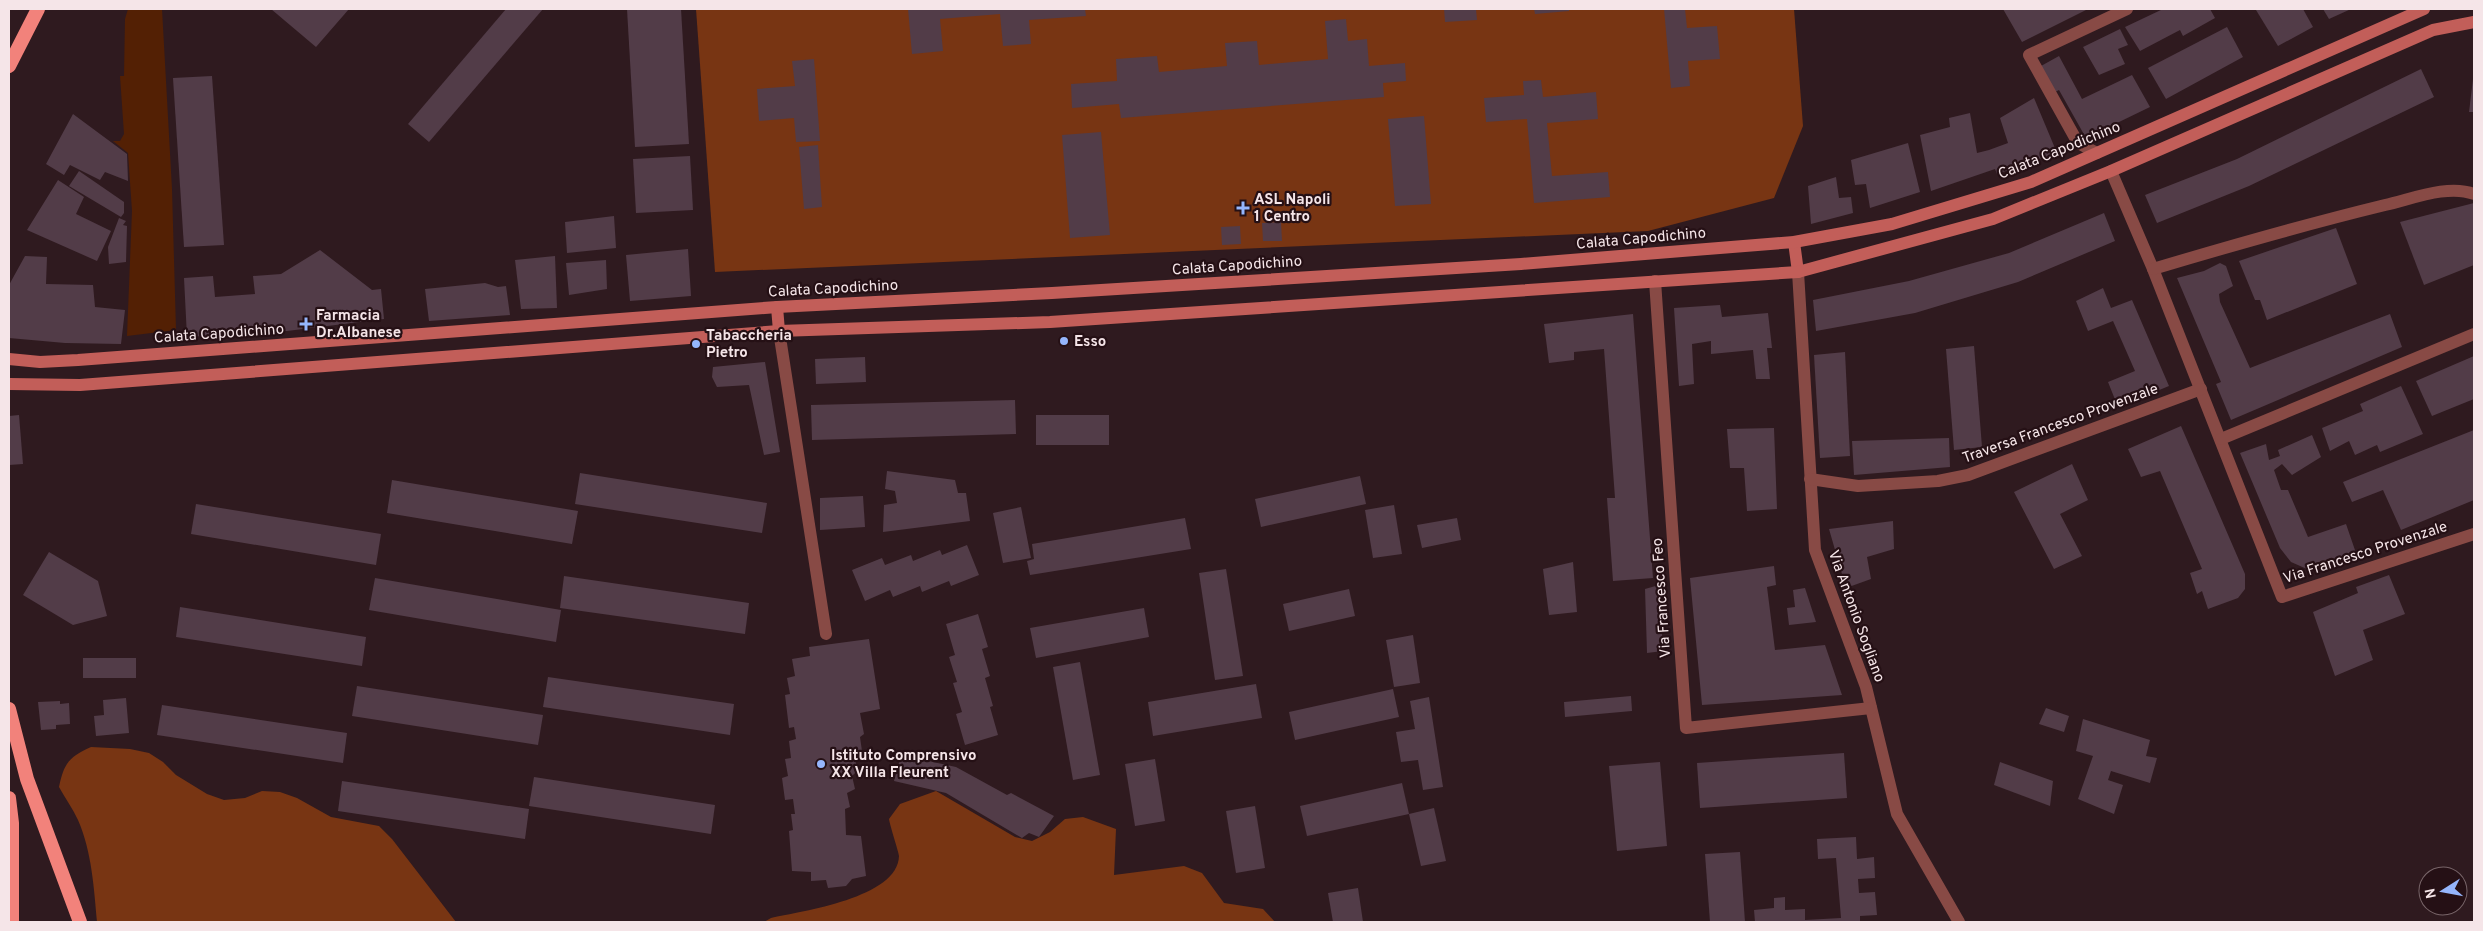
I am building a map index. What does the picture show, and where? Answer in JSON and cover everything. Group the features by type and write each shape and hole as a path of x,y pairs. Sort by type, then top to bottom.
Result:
{"highway":[{"path":"9,66 38,9"},
{"path":"9,709 28,779 80,922"},
{"path":"9,798 12,823 12,922"}],"main road":[{"name":"Calata Capodichino","path":"9,359 40,362 78,360 777,307 1052,293 1521,264 1794,242 1892,224 2031,182 2424,9"},
{"path":"2424,9 2432,30"},
{"path":"9,384 80,385 779,331 1050,322 1798,272 1993,219 2111,171 2432,30 2474,22"},
{"path":"2097,153 2111,171"},
{"name":"Via Antonio Sogliano","path":"1794,242 1798,272"},
{"path":"777,307 779,331"}],"street":[{"path":"2097,153 2078,144 2029,55 2127,9"},
{"name":"Via Francesco Provenzale","path":"2111,171 2153,269 2282,597 2474,534"},
{"path":"2153,269 2307,224 2428,195 2463,190 2474,194"},
{"name":"Via Antonio Sogliano","path":"1798,272 1815,550 1866,687 1896,814 1958,922"},
{"name":"Via Francesco Feo","path":"1655,281 1686,728 1871,708"},
{"path":"779,331 826,634"},
{"path":"2220,439 2474,334"},
{"name":"Traversa Francesco Provenzale","path":"1810,479 1858,486 1938,481 1968,475 2201,389"}],"shaded area":[{"path":"128,9 162,9 172,189 176,330 127,336 132,211 128,153 113,141 120,141 124,134 120,76 124,76 125,19"},
{"path":"696,9 1794,9 1803,126 1774,198 1648,231 715,272"},
{"path":"91,747 130,749 149,753 163,762 176,775 207,794 224,800 245,798 262,791 280,792 297,798 331,817 379,826 392,839 456,922 97,922 92,871 83,832 59,787 63,772 69,762 77,754"},
{"path":"936,791 1015,837 1032,841 1050,832 1065,819 1083,817 1116,829 1114,875 1184,866 1202,873 1224,903 1263,909 1275,922 764,922 771,918 846,900 866,892 883,882 894,870 899,856 889,819 900,804"}],"building":[{"path":"271,9 349,9 316,47"},
{"path":"506,9 543,9 429,142 408,124"},
{"path":"627,9 681,9 689,144 635,147"},
{"path":"908,9 1085,9 1086,16 1029,20 1031,44 1003,46 1000,14 940,19 943,51 912,54"},
{"path":"1444,9 1476,9 1477,20 1445,22"},
{"path":"1534,9 1569,9 1569,11 1535,14"},
{"path":"1664,9 1685,9 1687,28 1717,26 1720,59 1688,61 1690,86 1671,88"},
{"path":"2003,9 2088,9 2022,42"},
{"path":"2163,9 2210,9 2215,18 2183,36 2180,30 2140,51 2125,27"},
{"path":"2257,9 2303,9 2313,27 2278,46"},
{"path":"2323,9 2351,9 2329,19"},
{"path":"1346,19 1348,41 1367,39 1369,66 1405,63 1406,81 1383,83 1384,97 1121,118 1119,104 1072,108 1071,84 1117,81 1116,59 1157,56 1159,72 1227,66 1225,43 1257,41 1259,65 1328,59 1325,21"},
{"path":"2227,27 2243,57 2166,99 2148,68"},
{"path":"2120,29 2128,45 2118,49 2125,64 2099,75 2083,47"},
{"path":"2059,56 2082,99 2132,75 2150,107 2086,138 2059,90 2055,92 2041,66"},
{"path":"814,59 820,141 796,142 794,118 759,121 757,89 795,86 792,61"},
{"path":"2421,69 2434,97 2249,186 2157,223 2145,195 2237,159"},
{"path":"212,76 224,245 184,247 173,78"},
{"path":"2473,79 2474,112 2469,112"},
{"path":"1541,80 1543,97 1596,92 1598,119 1547,123 1552,176 1608,172 1610,197 1534,203 1527,119 1486,122 1484,98 1524,95 1523,81"},
{"path":"2034,98 2057,153 1997,174 1995,169 1931,191 1920,135 1950,127 1949,118 1970,113 1977,153 1989,150 2008,143 2000,118"},
{"path":"73,114 127,154 128,181 105,172 100,180 70,165 64,175 46,164"},
{"path":"1424,116 1431,204 1395,206 1388,119"},
{"path":"1101,132 1110,235 1070,238 1062,135"},
{"path":"1908,143 1920,192 1870,208 1866,184 1855,185 1851,160"},
{"path":"818,145 822,207 804,209 799,147"},
{"path":"690,156 693,210 636,213 633,159"},
{"path":"79,171 124,202 124,213 121,217 69,186"},
{"path":"1836,177 1839,198 1851,197 1853,213 1811,224 1808,186"},
{"path":"58,180 84,197 76,214 111,231 97,261 27,230"},
{"path":"2474,203 2474,265 2424,285 2400,222"},
{"path":"2104,213 2115,241 2018,282 1915,313 1816,331 1813,300 1909,281 2009,253"},
{"path":"614,216 616,248 567,253 565,222"},
{"path":"119,218 126,221 123,225 127,226 126,262 109,264 108,247"},
{"path":"1281,222 1282,241 1263,241 1262,223"},
{"path":"1240,226 1241,244 1222,245 1221,227"},
{"path":"2336,228 2357,284 2267,320 2260,300 2255,300 2239,261"},
{"path":"688,249 691,296 630,301 626,255"},
{"path":"320,250 372,290 381,289 384,319 287,331 187,337 184,278 213,276 215,297 255,294 253,276 281,274"},
{"path":"25,256 47,257 46,284 93,285 95,307 125,310 121,344 65,343 9,338 9,285"},
{"path":"555,256 557,308 521,309 515,260"},
{"path":"606,260 607,289 569,295 566,263"},
{"path":"2220,263 2226,266 2233,286 2219,294 2220,302 2250,368 2390,314 2402,347 2231,420 2216,384 2221,382 2177,278 2204,271"},
{"path":"485,283 498,287 506,286 510,315 429,321 425,289"},
{"path":"2103,288 2111,308 2132,300 2169,386 2118,407 2108,382 2135,371 2113,321 2088,331 2076,301"},
{"path":"1720,305 1722,317 1768,313 1772,348 1767,348 1770,379 1756,379 1753,350 1711,354 1711,341 1692,344 1694,384 1679,386 1674,308"},
{"path":"1633,314 1653,578 1613,581 1607,498 1615,498 1604,349 1574,352 1574,360 1549,363 1544,324"},
{"path":"1974,346 1982,447 1954,450 1946,349"},
{"path":"1845,352 1850,456 1820,458 1814,355"},
{"path":"2474,356 2474,399 2432,416 2416,381"},
{"path":"865,357 866,382 816,384 815,359"},
{"path":"765,362 780,452 764,455 749,385 717,387 712,377 713,367"},
{"path":"2401,386 2423,434 2380,452 2377,445 2355,455 2349,441 2330,451 2322,428 2363,411 2360,404"},
{"path":"1015,400 1016,434 812,440 811,405"},
{"path":"19,415 23,464 9,465 9,416"},
{"path":"1036,415 1109,415 1109,445 1036,445"},
{"path":"2181,426 2245,574 2245,589 2238,598 2208,609 2202,591 2197,594 2190,573 2202,569 2160,471 2141,477 2128,449"},
{"path":"1774,428 1777,509 1747,511 1744,468 1730,468 1727,429"},
{"path":"2474,430 2474,500 2401,530 2383,490 2352,502 2343,482"},
{"path":"2312,435 2321,457 2292,475 2282,464 2274,470 2281,490 2288,490 2308,537 2346,524 2356,553 2322,567 2307,569 2291,562 2280,548 2240,453 2266,444 2269,460 2280,456 2278,450"},
{"path":"1949,438 1950,467 1854,475 1852,441"},
{"path":"2072,464 2088,500 2060,514 2082,556 2054,569 2014,492"},
{"path":"887,471 955,480 958,493 966,493 970,521 883,532 884,505 897,503 895,491 885,489"},
{"path":"580,473 767,503 762,533 575,504"},
{"path":"1360,476 1366,504 1261,527 1255,499"},
{"path":"392,480 578,511 572,544 387,513"},
{"path":"863,496 865,527 820,530 820,498"},
{"path":"196,504 381,534 376,565 191,534"},
{"path":"1394,505 1402,554 1373,558 1365,510"},
{"path":"1021,507 1031,558 1003,563 993,513"},
{"path":"1185,518 1191,549 1030,575 1027,561 1034,559 1032,544"},
{"path":"1457,518 1461,540 1422,548 1417,525"},
{"path":"1893,521 1894,549 1867,557 1871,579 1846,588 1829,529"},
{"path":"967,545 979,575 951,586 949,581 922,592 920,586 893,597 890,590 865,601 852,570 882,558 885,565 911,555 913,561 940,550 942,555"},
{"path":"49,552 98,581 107,616 73,625 23,595"},
{"path":"1573,562 1577,612 1549,615 1543,569"},
{"path":"1774,566 1776,585 1767,587 1775,650 1825,645 1842,695 1702,705 1690,578"},
{"path":"1226,569 1243,676 1215,680 1199,573"},
{"path":"2389,575 2405,614 2363,630 2373,660 2335,676 2313,612 2358,593 2356,587"},
{"path":"564,576 749,603 745,634 560,608"},
{"path":"375,578 561,610 556,642 369,610"},
{"path":"1659,585 1663,651 1647,653 1645,589"},
{"path":"1805,588 1816,622 1789,625 1787,608 1795,607 1793,590"},
{"path":"1349,589 1355,616 1289,631 1283,604"},
{"path":"180,607 366,637 362,666 176,637"},
{"path":"1144,608 1149,637 1036,658 1030,628"},
{"path":"978,614 988,647 982,649 990,676 985,678 993,706 990,707 998,735 965,745 956,714 962,712 953,683 957,682 949,657 955,655 946,624"},
{"path":"1413,635 1420,683 1394,687 1386,640"},
{"name":"Istituto Comprensivo XX Villa Fleurent","path":"869,639 880,709 860,713 864,734 860,737 862,751 854,756 858,770 852,776 855,789 847,793 850,807 845,809 846,835 861,836 866,876 852,879 846,886 828,888 826,880 811,881 811,872 792,871 789,831 793,830 791,814 795,814 793,799 785,800 782,778 788,776 785,759 791,758 789,741 796,739 794,727 789,728 785,695 790,694 787,678 795,676 792,659 810,656 809,647"},
{"path":"83,658 136,658 136,678 83,678"},
{"path":"1080,662 1100,775 1073,780 1053,667"},
{"path":"548,677 734,704 730,735 543,707"},
{"path":"1256,684 1262,718 1153,736 1148,702"},
{"path":"357,686 543,715 538,745 352,716"},
{"path":"1393,689 1399,717 1295,740 1289,712"},
{"path":"1631,696 1632,711 1565,717 1564,702"},
{"path":"1429,697 1443,787 1423,790 1418,760 1401,762 1396,732 1415,729 1410,701"},
{"path":"126,698 129,733 96,736 94,716 104,715 103,700"},
{"path":"60,701 60,704 69,703 70,724 56,725 56,729 41,730 38,702"},
{"path":"162,705 347,733 343,763 157,735"},
{"path":"2046,708 2069,716 2064,732 2039,724"},
{"path":"2083,719 2150,740 2146,756 2157,758 2150,783 2111,771 2108,780 2123,785 2114,814 2078,799 2093,756 2076,751"},
{"path":"1844,753 1847,798 1700,808 1697,763"},
{"path":"901,755 956,767 1007,795 1011,793 1054,816 1039,837 1029,833 1022,838 946,793 894,781"},
{"path":"1155,759 1165,821 1135,826 1125,764"},
{"path":"1660,762 1667,846 1617,851 1609,766"},
{"path":"2000,762 2053,781 2050,806 1994,785"},
{"path":"534,777 715,805 711,834 529,806"},
{"path":"342,781 529,809 525,839 338,811"},
{"path":"1402,783 1409,814 1307,836 1300,806"},
{"path":"1255,806 1265,868 1236,873 1226,811"},
{"path":"1434,808 1446,861 1421,866 1409,814"},
{"path":"1856,837 1857,859 1874,857 1875,878 1858,879 1859,893 1875,892 1877,915 1860,916 1860,922 1755,922 1754,910 1774,908 1774,898 1785,897 1785,910 1805,909 1805,920 1841,918 1836,858 1818,859 1817,839"},
{"path":"1740,852 1745,922 1710,922 1705,854"},
{"path":"1358,888 1363,922 1333,922 1328,893"}],"place":[{"name":"ASL Napoli 1 Centro","path":"1243,208"},
{"name":"Farmacia Dr.Albanese","path":"306,324"},
{"name":"Esso","path":"1064,341"},
{"name":"Tabaccheria Pietro","path":"696,344"},
{"name":"Istituto Comprensivo XX Villa Fleurent","path":"821,764"}]}
